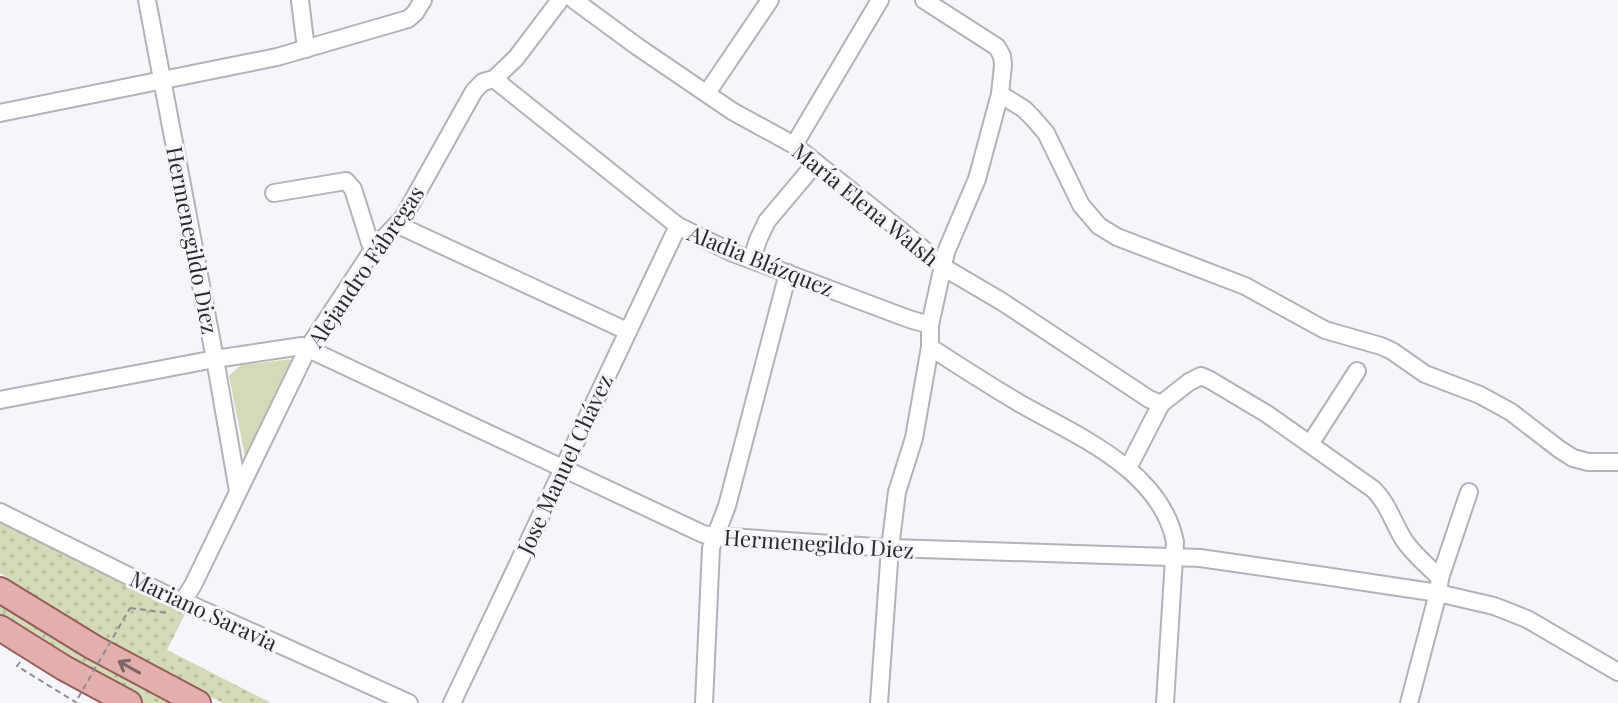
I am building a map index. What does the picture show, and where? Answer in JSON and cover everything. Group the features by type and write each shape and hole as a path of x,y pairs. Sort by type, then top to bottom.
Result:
{"main road":[{"path":"0,590 93,647 198,703"},
{"path":"0,628 64,668 129,703"}],"street":[{"name":"Hermenegildo Diez","path":"147,0 215,359 296,346 308,348 703,534 890,548 1175,557 1439,586 1527,619 1618,672"},
{"path":"300,0 306,49"},
{"path":"0,113 306,49 408,19 423,0"},
{"name":"Alejandro Fábregas","path":"179,600 193,585 308,348 374,248 398,225 474,91 483,82 494,79 516,58 560,0"},
{"name":"María Elena Walsh","path":"574,0 732,111 794,145 943,267 1161,404"},
{"path":"707,93 770,0"},
{"path":"794,145 880,0"},
{"path":"879,703 897,492 914,438 930,347 930,325 953,232 977,179 1000,94 1002,56 997,47 924,0"},
{"name":"Aladia Blázquez","path":"494,79 678,226 733,253 930,325"},
{"path":"1000,94 1024,109 1046,133 1089,217 1117,237 1245,286 1325,330 1392,351 1425,374 1500,406 1573,458 1588,462 1618,462"},
{"path":"752,259 767,221 815,164"},
{"path":"274,193 346,181 353,189 374,248"},
{"path":"398,225 627,331"},
{"name":"Jose Manuel Chávez","path":"452,703 678,226"},
{"path":"704,703 711,548 727,506 788,273"},
{"path":"930,347 1128,468 1162,505 1172,525 1175,542 1165,703"},
{"path":"0,400 215,359 238,491"},
{"path":"1310,444 1357,371"},
{"path":"1128,468 1161,404 1201,376 1267,414 1381,497 1410,548 1439,586"},
{"path":"1409,703 1439,586 1469,492"},
{"name":"Mariano Saravia","path":"0,512 179,600 409,703"}],"path":[{"path":"77,701 130,608 167,614 179,600"},
{"path":"20,662 77,701 17,666 20,662"}],"green space":[{"path":"293,359 245,456 229,376 241,365"},
{"path":"0,522 187,610 167,650 271,703 223,703 177,681 62,615 0,573"},
{"path":"0,600 180,703 138,703 0,622"}]}
